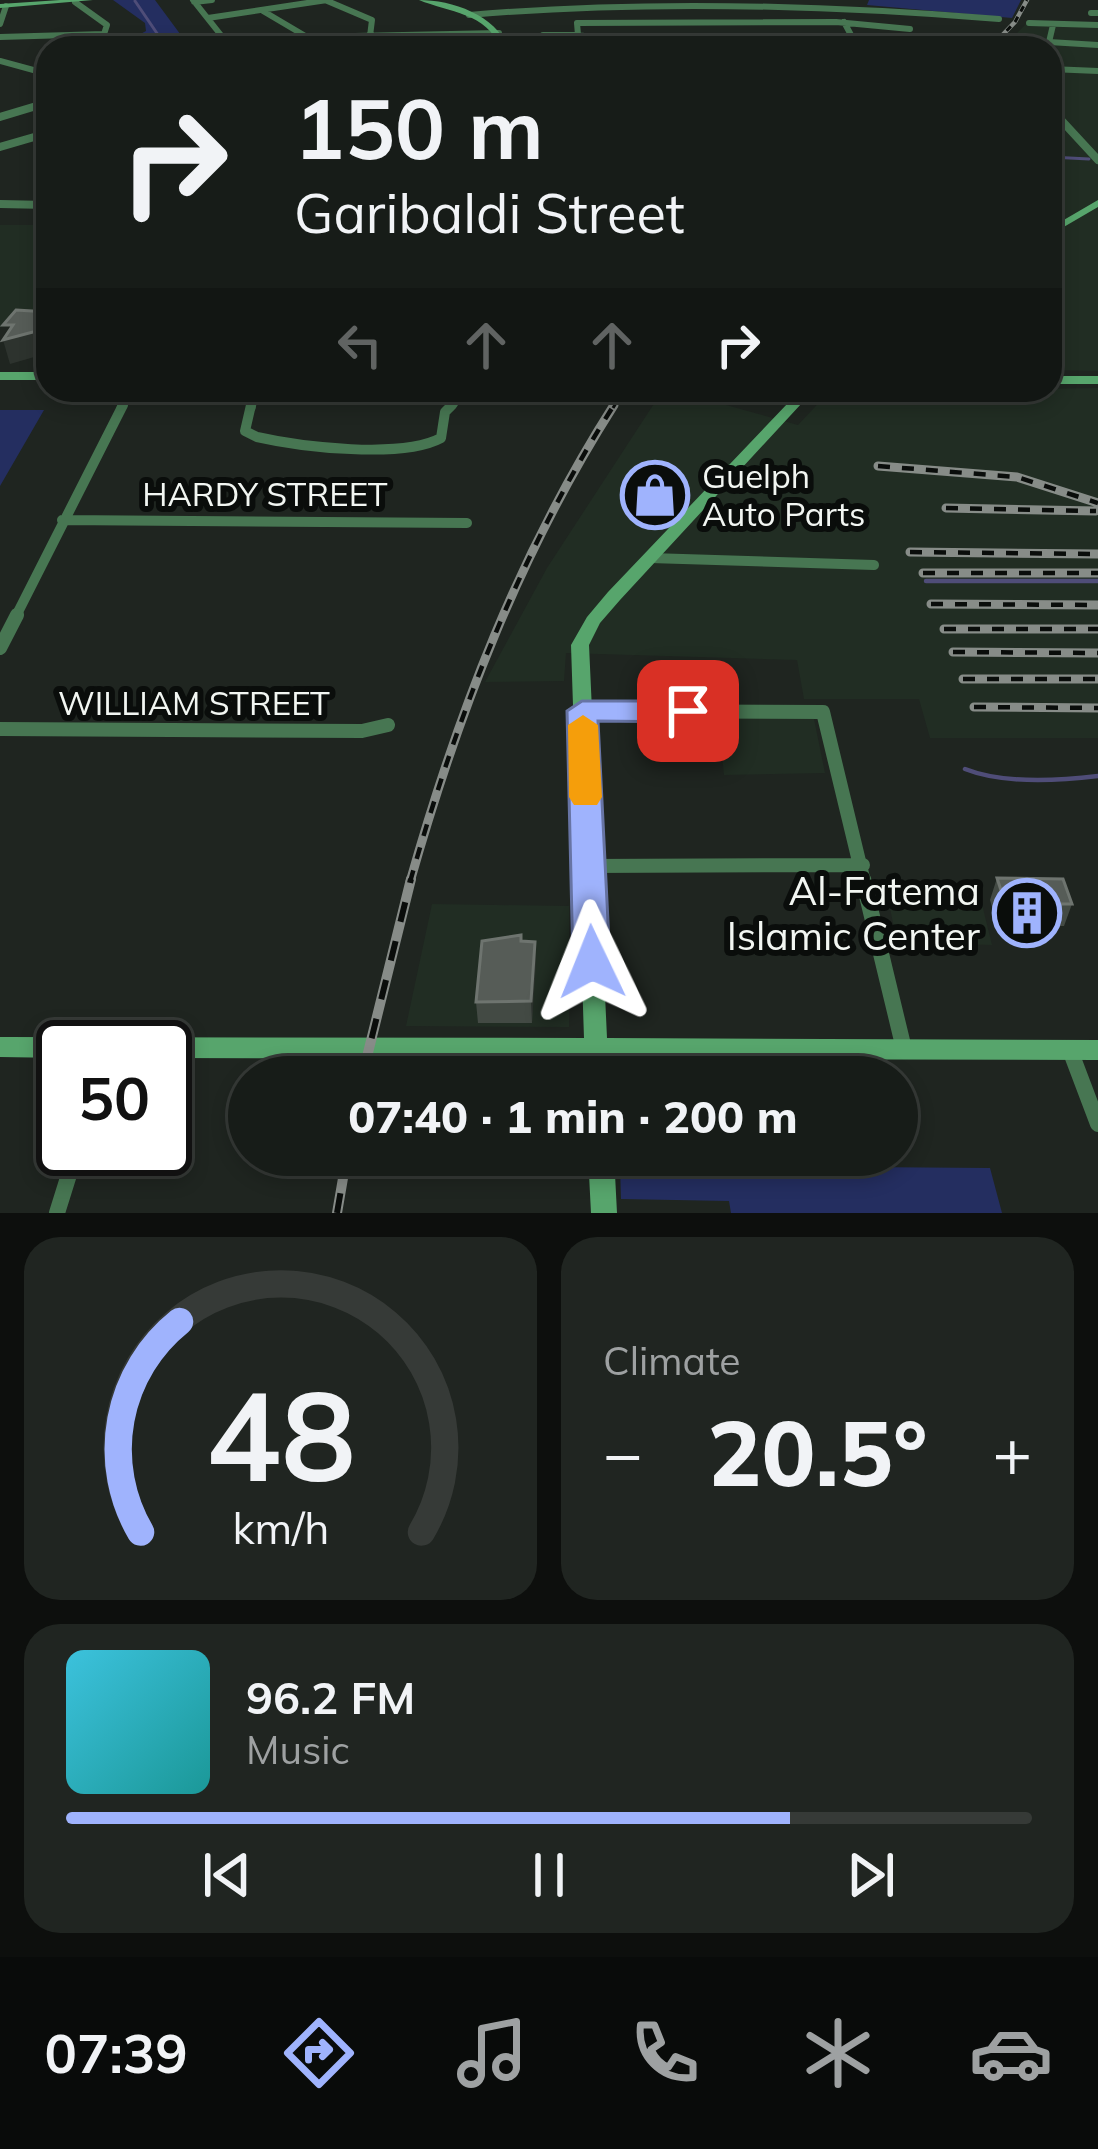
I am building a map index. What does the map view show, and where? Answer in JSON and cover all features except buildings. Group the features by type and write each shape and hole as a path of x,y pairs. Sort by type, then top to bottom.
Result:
{"main road":[{"path":"3,6 90,0"},
{"path":"429,1 469,15 500,36"},
{"path":"1062,224 1098,202"},
{"path":"0,376 36,376"},
{"path":"1062,380 1098,380"},
{"path":"596,1056 580,645 593,621 796,403"},
{"path":"192,1046 1098,1050"},
{"path":"0,1047 36,1047"},
{"path":"602,1176 604,1213"}],"street":[{"path":"194,1 212,0"},
{"path":"208,18 326,0 372,20 370,36 499,33"},
{"path":"194,1 222,36"},
{"path":"0,37 104,34 106,25 75,2"},
{"path":"469,15 525,2 852,4 999,20"},
{"path":"760,4 775,36"},
{"path":"0,24 5,20 3,6"},
{"path":"263,11 284,20 301,36"},
{"path":"578,34 577,23 586,20 844,22 910,29"},
{"path":"844,22 852,36"},
{"path":"1029,23 1098,25"},
{"path":"1052,36 1053,25"},
{"path":"562,35 709,36"},
{"path":"1062,43 1098,45"},
{"path":"0,62 36,71"},
{"path":"1062,70 1098,71"},
{"path":"0,117 36,106"},
{"path":"1062,121 1098,160"},
{"path":"0,148 36,137"},
{"path":"0,205 36,205"},
{"path":"0,648 124,402"},
{"path":"251,402 243,424 252,438 280,444 426,446 441,438 445,412 454,403"},
{"name":"HARDY STREET","path":"62,520 467,523"},
{"path":"650,558 874,565"},
{"path":"582,711 824,712 904,1048"},
{"name":"WILLIAM STREET","path":"0,729 362,731 388,725"},
{"path":"588,866 863,865"},
{"path":"1070,1050 1098,1124"},
{"path":"57,1213 69,1176"}],"shaded area":[{"path":"113,0 155,0 182,36 137,36 146,31 145,23"},
{"path":"869,0 1021,0 1012,18 867,5"},
{"path":"1027,23 1098,23 1098,371 1062,370 1062,36 1014,36"},
{"path":"0,225 36,225 36,325 0,327"},
{"path":"1098,388 1098,738 930,738 919,699 804,699 797,660 566,653 564,681 485,682 547,568 655,402 728,402 726,405 798,425 820,402 1062,402 1062,389"},
{"path":"0,410 44,410 0,486"},
{"path":"718,718 814,719 825,773 724,775"},
{"path":"886,889 979,892 992,945 897,942"},
{"path":"432,904 569,906 569,1027 406,1026"},
{"path":"918,1167 990,1168 1002,1213 731,1213 729,1201 621,1199 620,1176 918,1176"}],"waterway":[{"path":"135,1 159,36"},
{"path":"1062,158 1089,159"},
{"path":"926,581 1098,581"},
{"path":"965,769 1013,779 1098,776"}],"railway":[{"path":"1002,36 1027,0"},
{"path":"613,408 617,402"},
{"path":"410,882 494,636 549,519 614,405"},
{"path":"878,466 1017,477 1098,503"},
{"path":"946,508 1096,511"},
{"path":"910,552 1098,554"},
{"path":"923,573 1098,573"},
{"path":"931,604 1098,605"},
{"path":"944,629 1098,629"},
{"path":"953,652 1098,653"},
{"path":"963,679 1098,679"},
{"path":"974,707 1098,708"},
{"path":"367,1056 411,879"},
{"path":"337,1213 343,1176"}],"slow traffic":[{"path":"583,725 586,797"}],"place":[{"name":"Guelph Auto Parts","path":"655,495"},
{"name":"Al-Fatema Islamic Center","path":"1027,913"}],"route":[{"path":"592,962 582,711 688,711"}]}
